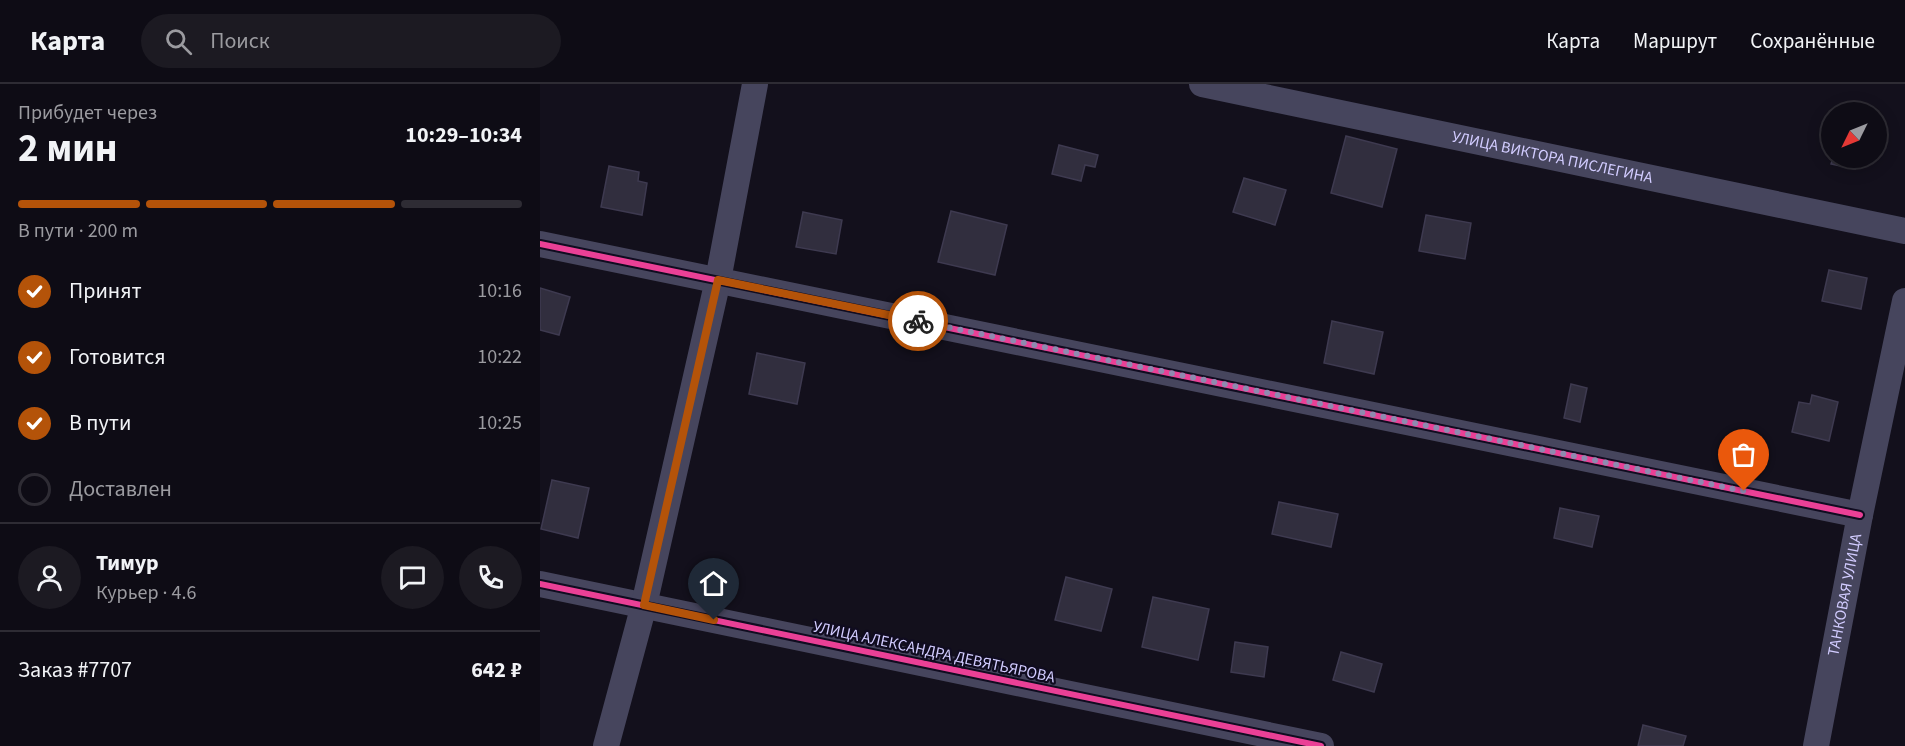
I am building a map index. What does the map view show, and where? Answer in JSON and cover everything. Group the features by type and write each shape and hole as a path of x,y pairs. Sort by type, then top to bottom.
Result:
{"street":[{"path":"606,746 644,605 718,280 755,84"},
{"name":"УЛИЦА ВИКТОРА ПИСЛЕГИНА","path":"1202,84 1905,231"},
{"path":"540,244 1860,515"},
{"name":"ТАНКОВАЯ УЛИЦА","path":"1816,746 1860,515 1905,301"},
{"name":"УЛИЦА АЛЕКСАНДРА ДЕВЯТЬЯРОВА","path":"540,584 1322,746"}],"building":[{"path":"1346,136 1397,149 1382,207 1331,193"},
{"path":"1059,145 1098,155 1095,167 1085,165 1081,181 1052,174"},
{"path":"609,166 639,172 638,181 647,183 642,215 601,207"},
{"path":"1244,178 1286,190 1275,225 1233,212"},
{"path":"951,211 1007,225 995,275 938,262"},
{"path":"803,212 842,220 836,254 796,247"},
{"path":"1426,215 1471,223 1465,259 1419,251"},
{"path":"1829,270 1867,278 1861,309 1822,301"},
{"path":"540,288 570,297 559,335 540,330"},
{"path":"1332,321 1383,332 1374,374 1324,363"},
{"path":"757,353 805,363 797,404 749,394"},
{"path":"1571,384 1587,388 1580,422 1564,418"},
{"path":"1812,395 1838,402 1829,441 1792,432 1799,402 1810,404"},
{"path":"552,480 589,488 578,538 541,529"},
{"path":"1279,502 1338,514 1331,547 1272,534"},
{"path":"1560,508 1599,516 1592,547 1554,538"},
{"path":"1066,577 1112,589 1101,631 1055,620"},
{"path":"1153,597 1209,609 1198,660 1142,647"},
{"path":"1235,642 1268,647 1264,677 1231,672"},
{"path":"1341,652 1382,664 1374,692 1333,680"},
{"path":"1643,725 1686,736 1683,746 1638,746"}],"cycle path":[{"path":"540,244 1860,515"},
{"path":"540,584 1321,746"}],"way so far":[{"path":"918,321 1744,491"}],"route":[{"path":"714,620 644,605 718,280 918,321"}]}
